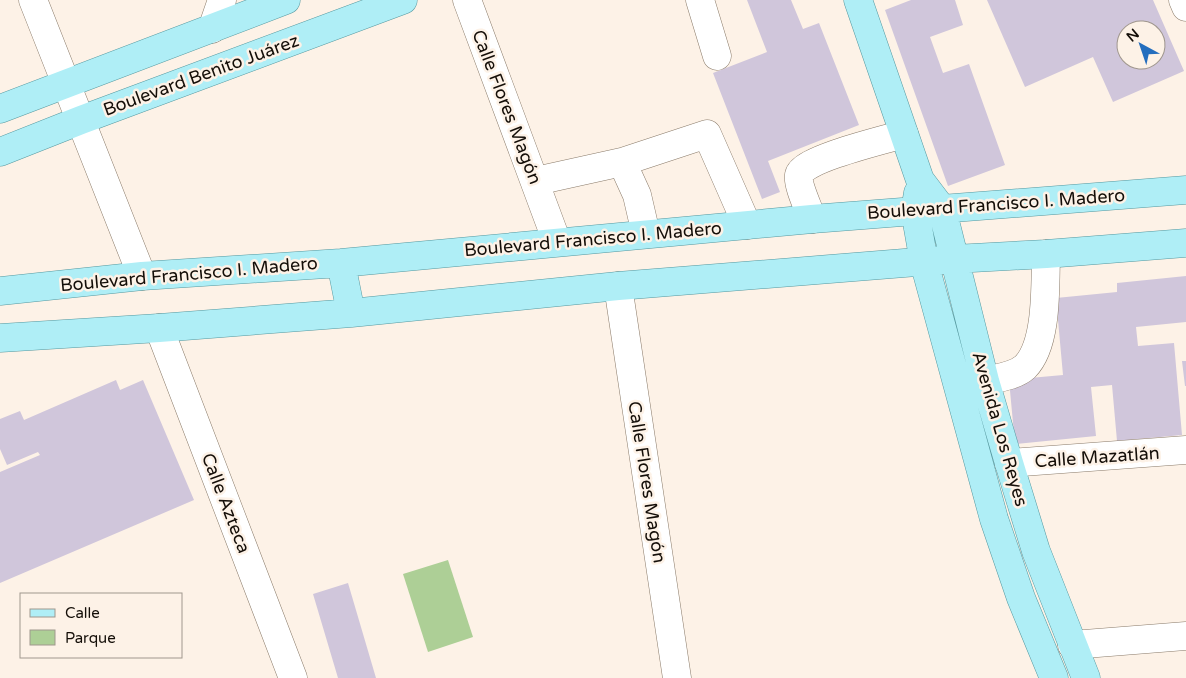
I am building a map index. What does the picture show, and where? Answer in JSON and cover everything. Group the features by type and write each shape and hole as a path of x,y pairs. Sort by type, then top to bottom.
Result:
{"main road":[{"path":"0,109 286,0"},
{"name":"Boulevard Benito Juárez","path":"0,152 403,0"},
{"name":"Avenida Los Reyes","path":"858,0 920,180 942,209 985,381 1008,463 1036,551 1086,678"},
{"name":"Avenida Los Reyes","path":"920,180 915,211 924,262 994,519 1021,598 1054,678"},
{"name":"Boulevard Francisco I. Madero","path":"0,291 142,276 341,262 812,219 1186,190"},
{"path":"0,338 351,314 618,286 954,259 1186,243"},
{"path":"341,262 351,314"}],"street":[{"path":"33,0 142,276"},
{"path":"212,29 222,0"},
{"name":"Calle Flores Magón","path":"466,0 536,181 557,242"},
{"path":"700,0 717,56"},
{"path":"1183,0 1186,7"},
{"path":"536,181 622,162 707,134 747,225"},
{"path":"812,219 800,183 799,174 803,168 831,155 904,134"},
{"path":"622,162 637,195 646,234"},
{"path":"985,381 1016,373 1026,366 1034,352 1041,334 1044,314 1046,254"},
{"name":"Calle Flores Magón","path":"618,286 677,678"},
{"name":"Calle Azteca","path":"159,328 293,678"},
{"name":"Calle Mazatlán","path":"1008,463 1186,450"},
{"path":"1072,645 1186,636"}],"green space":[{"path":"448,560 473,637 428,652 403,574"}],"building":[{"path":"747,0 791,0 803,29 819,23 859,125 768,161 780,192 762,199 713,73 767,52"},
{"path":"911,0 955,0 963,25 930,37 943,73 969,64 1005,165 948,186 885,10"},
{"path":"987,0 1153,0 1162,20 1116,20 1116,70 1166,70 1166,30 1184,71 1113,102 1093,57 1025,87"},
{"path":"1186,276 1186,322 1136,327 1138,346 1174,343 1182,435 1117,441 1112,385 1091,387 1096,436 1015,444 1009,380 1063,375 1056,298 1117,292 1117,283"},
{"path":"1182,361 1186,361 1186,386 1185,386"},
{"path":"116,380 120,390 143,380 194,500 0,583 0,472 40,455 38,452 7,465 0,449 0,419 20,411 24,420"},
{"path":"348,583 376,678 338,678 313,594"}]}
